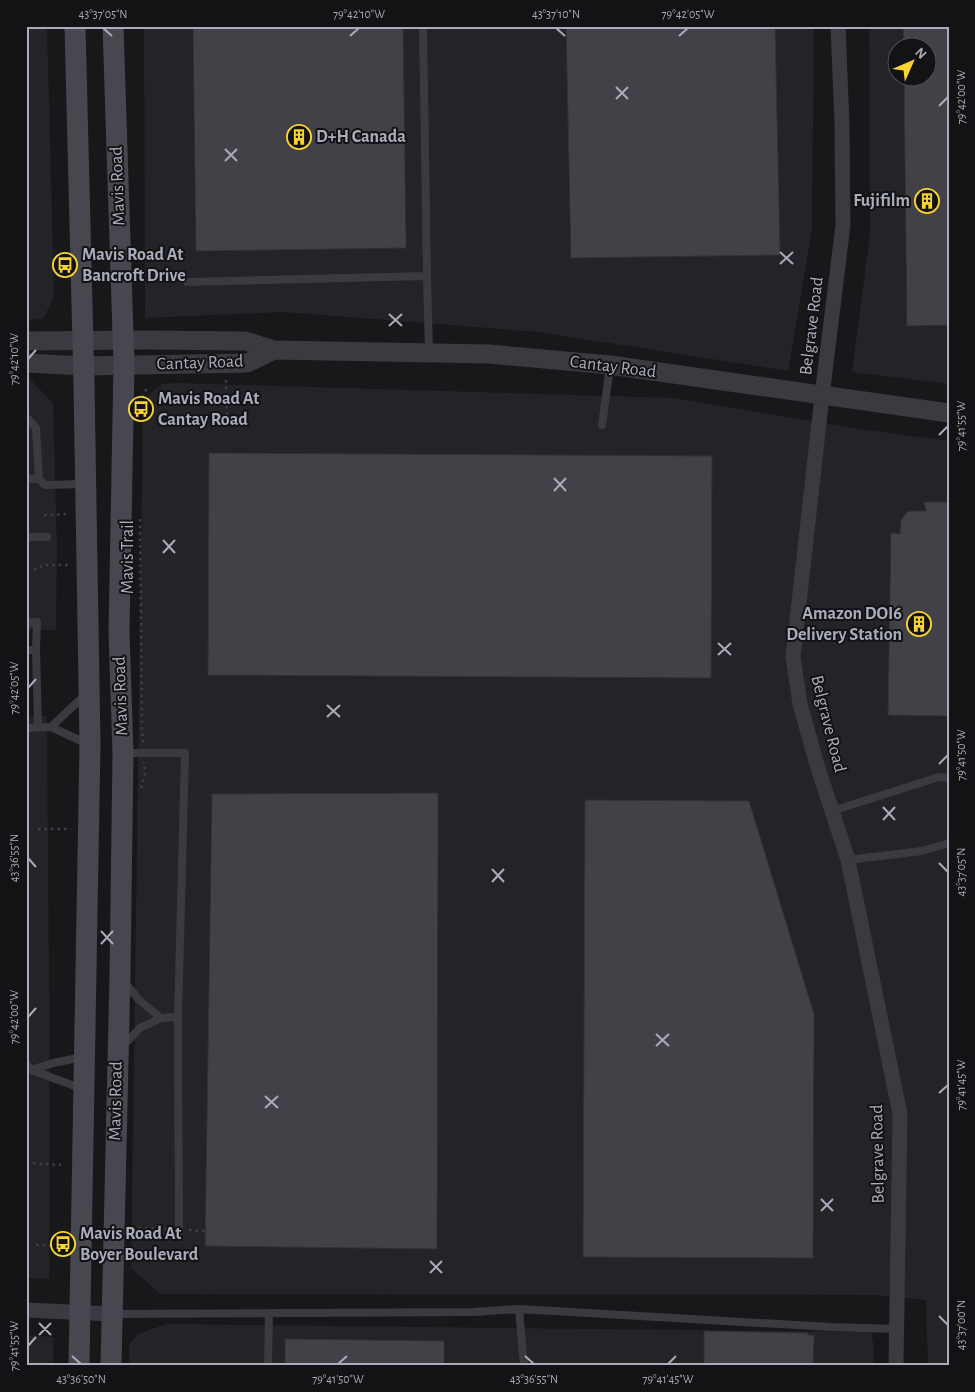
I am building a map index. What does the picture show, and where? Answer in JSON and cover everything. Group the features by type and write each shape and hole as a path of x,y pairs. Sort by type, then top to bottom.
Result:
{"main road":[{"name":"Mavis Road","path":"75,26 84,366 90,744 80,1366"},
{"name":"Mavis Road","path":"111,1366 123,753 119,632 124,364 113,26"}],"street":[{"name":"Belgrave Road","path":"838,26 842,124 843,225 793,657 800,704 848,860 900,1114 896,1366"},
{"name":"Cantay Road","path":"26,341 245,341 274,350 489,354 610,365 949,413"},
{"name":"Cantay Road","path":"26,363 84,366 247,363 274,350"},
{"path":"26,1310 112,1314"}],"lane":[{"path":"423,26 430,353"},
{"path":"187,282 427,276"},
{"path":"602,426 610,365"},
{"path":"26,418 36,428 38,479"},
{"path":"26,479 38,479 45,485 86,484"},
{"path":"26,537 47,537"},
{"path":"26,623 37,622 38,727"},
{"path":"26,650 36,650"},
{"path":"52,727 89,691"},
{"path":"26,728 52,727 90,744"},
{"path":"123,753 185,752 178,1017 179,1232"},
{"path":"832,811 939,777 949,778"},
{"path":"848,860 922,851 949,843"},
{"path":"120,975 139,1000 161,1018"},
{"path":"118,1052 140,1028 161,1018 178,1017"},
{"path":"29,1067 85,1056"},
{"path":"29,1067 84,1090"},
{"path":"112,1314 473,1312 519,1309 831,1327 897,1328"},
{"path":"519,1309 524,1366"},
{"path":"268,1366 269,1314"}],"path":[{"path":"226,380 227,424"},
{"path":"139,401 147,388"},
{"name":"Mavis Trail","path":"140,513 142,728"},
{"path":"44,515 66,514"},
{"path":"34,570 43,565 68,565"},
{"path":"38,829 71,829"},
{"path":"33,1164 61,1164"},
{"path":"36,1245 64,1246"}],"shaded area":[{"path":"26,26 47,26 54,297 43,319 26,320"},
{"path":"144,26 814,26 812,228 788,371 538,332 284,312 145,318"},
{"path":"869,26 949,26 949,384 852,372 870,234"},
{"path":"26,377 53,403 57,546 56,630 26,630"},
{"path":"161,384 674,398 860,429 949,441 949,1366 928,1366 926,1300 875,1295 160,1294 131,1268 142,405 148,396"},
{"path":"47,716 49,1279 26,1278 26,717"},
{"path":"166,1324 871,1332 874,1346 873,1366 129,1366 129,1345 138,1334"},
{"path":"26,1335 53,1337 53,1366 26,1366"}],"building":[{"name":"D+H Canada","path":"193,26 403,26 406,248 196,251"},
{"path":"566,26 775,26 780,255 571,258"},
{"name":"Fujifilm","path":"903,26 949,26 949,325 907,326 904,88 938,88 938,38 904,38"},
{"path":"209,453 712,456 711,678 208,675"},
{"name":"Amazon DOI6 Delivery Station","path":"924,502 949,502 949,716 888,715 891,533 900,534 901,520 907,512 926,511"},
{"path":"438,793 437,1249 205,1246 212,794"},
{"path":"585,800 749,801 814,1014 813,1258 583,1257"},
{"path":"704,1331 808,1333 808,1335 814,1335 813,1366 704,1366"},
{"path":"285,1339 444,1341 444,1366 285,1366"}],"place":[{"name":"D+H Canada","path":"299,137"},
{"name":"Fujifilm","path":"927,201"},
{"name":"Mavis Road At Bancroft Drive","path":"65,265"},
{"name":"Mavis Road At Cantay Road","path":"141,409"},
{"name":"Amazon DOI6 Delivery Station","path":"919,624"},
{"name":"Mavis Road At Boyer Boulevard","path":"63,1244"}]}
